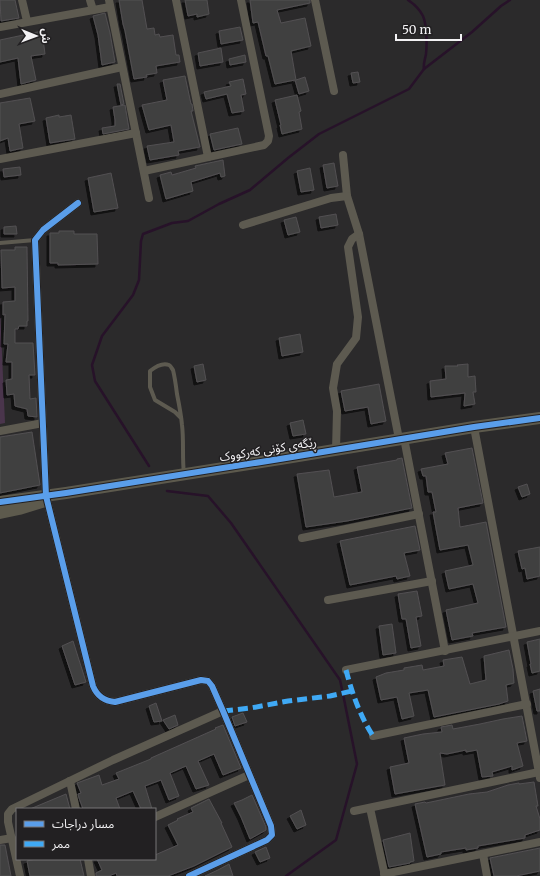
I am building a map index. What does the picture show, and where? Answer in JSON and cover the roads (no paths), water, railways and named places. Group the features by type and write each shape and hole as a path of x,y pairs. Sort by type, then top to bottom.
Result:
{"street":[{"path":"22,0 27,21"},
{"path":"90,0 93,10"},
{"path":"176,0 208,157"},
{"path":"144,171 264,145 268,141 270,136 241,0"},
{"path":"315,0 334,91"},
{"path":"0,26 93,10 109,3 149,198"},
{"path":"0,94 122,67"},
{"path":"0,159 136,133"},
{"path":"343,155 347,196 359,234 419,514 445,651"},
{"path":"243,225 330,198 347,196"},
{"path":"78,203 43,230 35,240 47,498 93,686 95,691 104,700 115,702 201,680 208,681 212,686 224,712 271,826 272,835 267,840 190,876"},
{"path":"336,450 337,410 333,388 337,364 356,338 358,317 348,247 352,239 359,234"},
{"name":"ڕێگەی کۆنی کەرکووک","path":"0,513 19,509 47,498 66,493 474,427 540,418"},
{"path":"0,431 43,423"},
{"path":"354,811 540,775 474,427"},
{"name":"ڕێگەی کۆنی کەرکووک","path":"0,502 47,498"},
{"path":"302,538 419,514"},
{"path":"328,600 432,580"},
{"path":"346,670 540,631"},
{"path":"373,736 527,704"},
{"path":"16,857 8,822 8,814 12,809 114,760 224,712"},
{"path":"156,817 250,775"},
{"path":"70,781 76,808"},
{"path":"370,808 384,875 540,842"},
{"path":"0,840 12,838"},
{"path":"483,854 487,876"},
{"path":"17,860 20,876"},
{"path":"88,860 92,876"}],"lane":[{"path":"0,243 35,240"},
{"path":"181,418 175,412 155,400 150,387 150,371 156,366 162,364 168,365 172,369 181,418 184,474"}],"waterway":[{"path":"149,466 95,381 92,365 102,336 133,295 139,280 141,241 143,234 172,223 188,221 219,204 250,190 319,134 409,89 424,69 427,40 423,16 417,7 408,0"},
{"path":"424,69 510,0"},
{"path":"167,491 208,496 231,523 340,680 357,764 336,840 286,876"}]}
